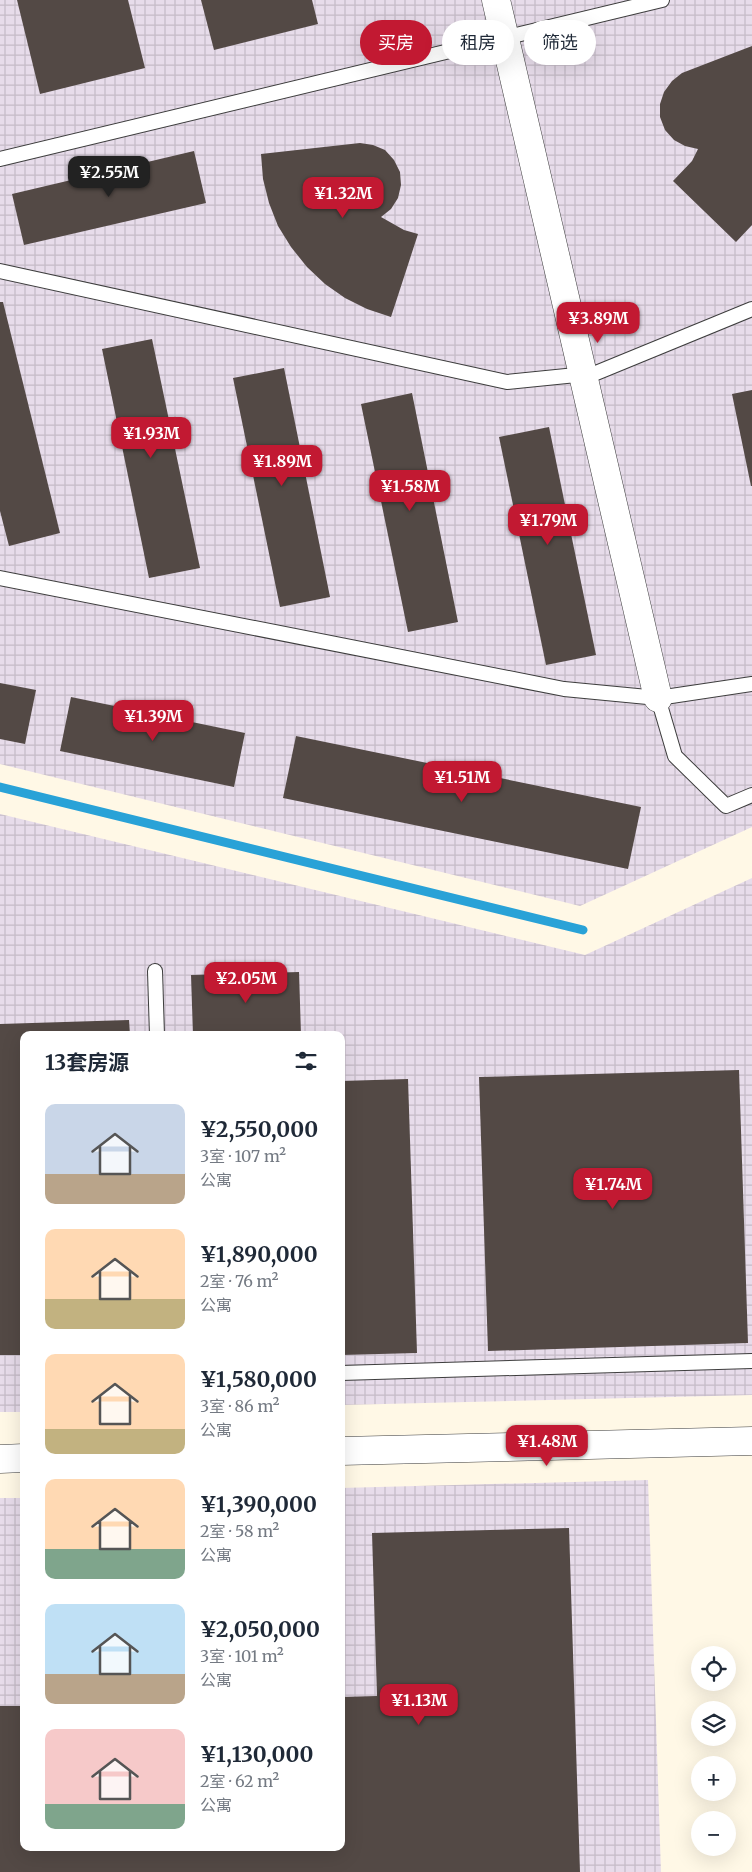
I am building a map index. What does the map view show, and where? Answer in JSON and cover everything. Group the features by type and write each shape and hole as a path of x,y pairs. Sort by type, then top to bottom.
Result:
{"street":[{"path":"496,0 501,20"},
{"path":"511,65 658,698"},
{"path":"345,1451 752,1442"},
{"path":"0,1458 20,1458"}],"lane":[{"path":"514,35 662,0"},
{"path":"0,159 442,52"},
{"path":"0,271 507,382 596,373 752,309"},
{"path":"0,578 564,688 658,698 752,684"},
{"path":"658,698 675,756 726,806 752,795"},
{"path":"155,971 157,1031"},
{"path":"345,1374 752,1362"}],"shaded area":[{"path":"0,0 752,0 752,827 580,906 0,764"},
{"path":"0,814 585,955 752,878 752,1395 345,1405 345,1031 20,1031 20,1412 0,1412"},
{"path":"648,1480 661,1872 0,1872 0,1498 20,1498 20,1851 345,1851 345,1488"}],"building":[{"path":"17,0 128,0 145,68 40,94"},
{"path":"201,0 312,0 318,24 214,50"},
{"path":"752,46 752,225 736,242 673,181 692,161 698,149 685,146 674,140 665,130 660,117 660,104 664,92 672,81 682,73"},
{"path":"360,143 373,145 385,150 394,160 400,172 401,185 398,198 391,209 381,217 404,230 418,234 391,317 367,309 345,298 325,284 307,267 291,247 278,226 269,203 263,179 261,154"},
{"path":"194,151 206,203 24,245 12,194"},
{"path":"0,302 3,302 60,533 9,546 0,511"},
{"path":"152,339 200,568 149,578 102,349"},
{"path":"284,368 330,597 280,607 233,378"},
{"path":"752,390 752,486 751,486 732,394"},
{"path":"412,393 458,622 408,632 361,404"},
{"path":"549,427 596,655 546,665 499,437"},
{"path":"0,683 36,690 25,744 0,739"},
{"path":"71,697 245,733 234,787 60,751"},
{"path":"296,736 641,807 628,869 283,798"},
{"path":"299,972 301,1031 193,1031 191,975"},
{"path":"129,1020 130,1031 20,1031 20,1355 0,1355 0,1024"},
{"path":"739,1070 748,1343 488,1351 479,1077"},
{"path":"408,1079 417,1353 345,1355 345,1081"},
{"path":"569,1528 580,1872 0,1872 0,1706 20,1706 20,1851 345,1851 345,1697 377,1696 372,1533"}],"waterway":[{"path":"0,787 583,930"}]}
